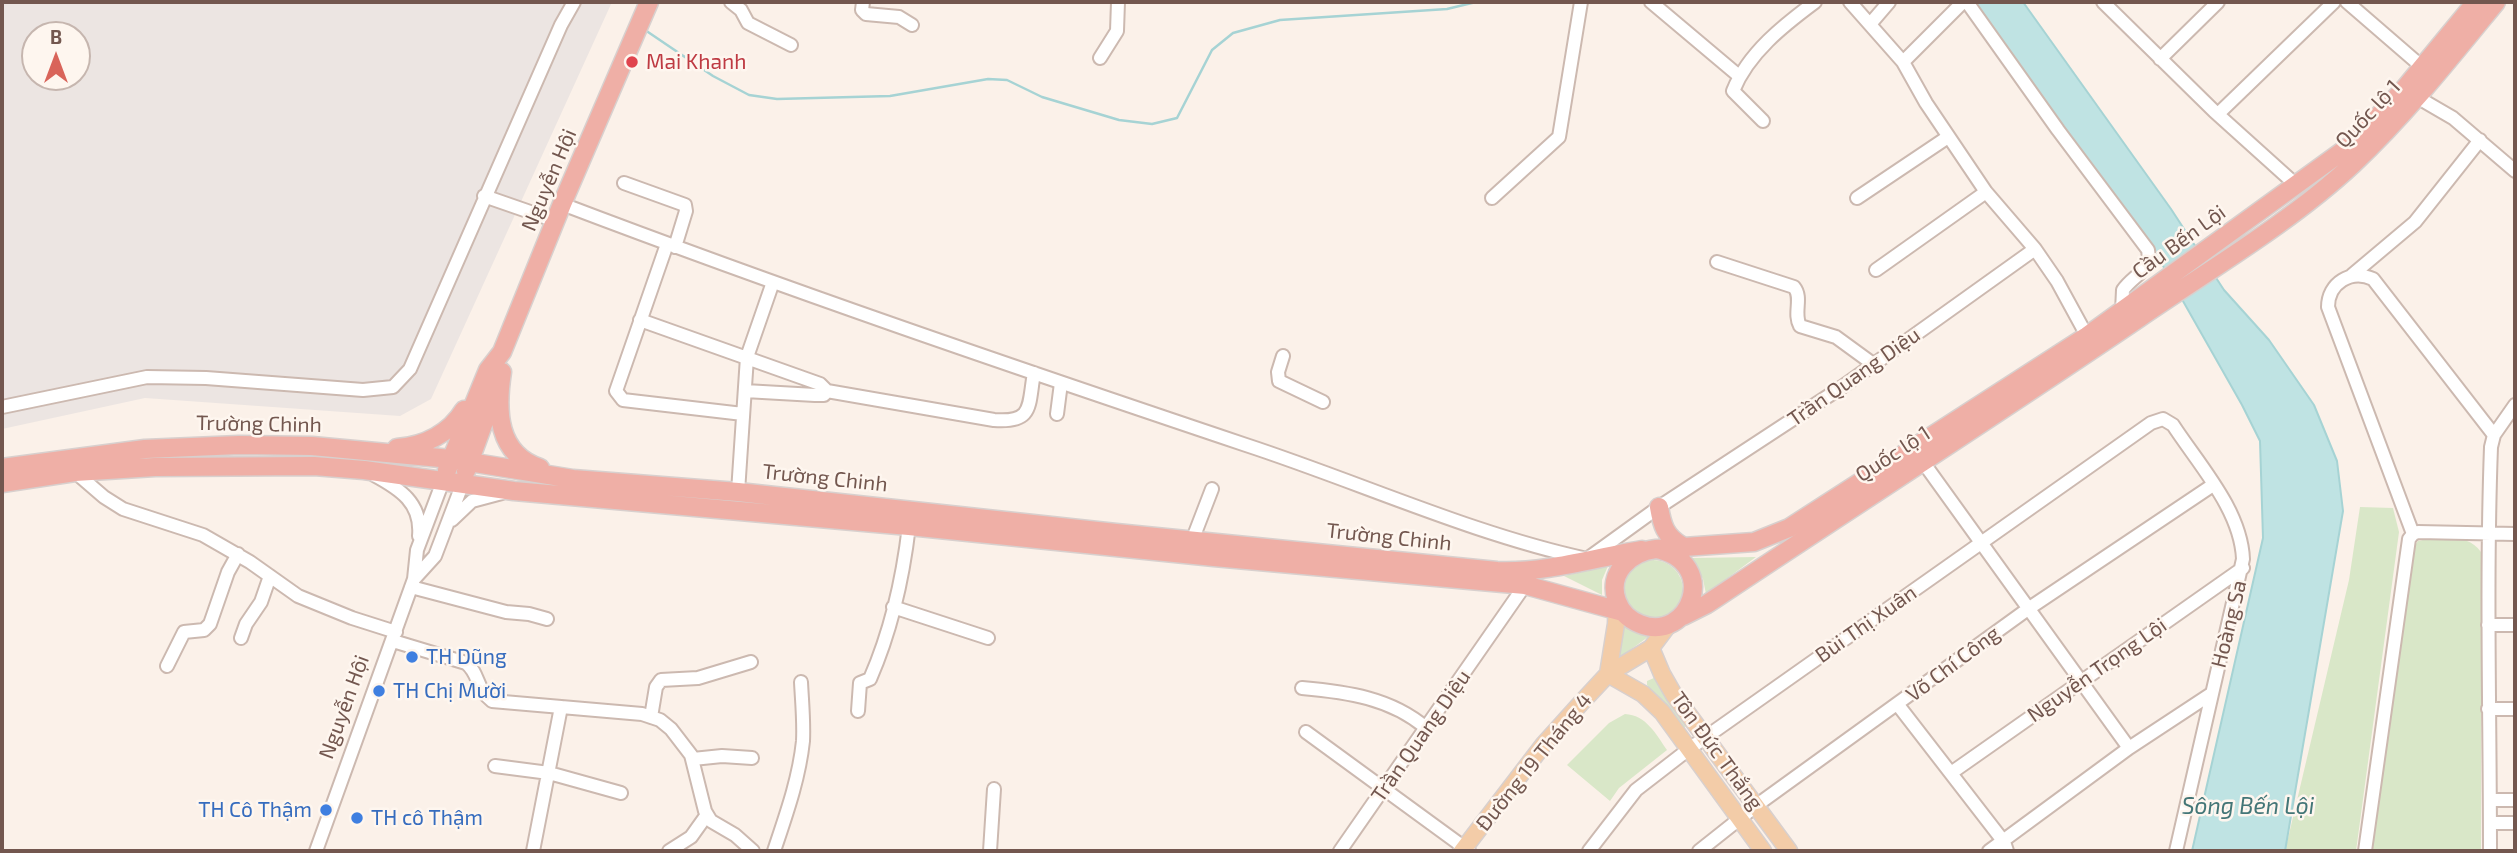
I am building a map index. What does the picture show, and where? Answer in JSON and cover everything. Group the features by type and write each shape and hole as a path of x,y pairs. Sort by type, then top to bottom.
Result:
{"highway":[{"name":"Nguyễn Hội","path":"462,485 502,352 649,2"},
{"name":"Quốc lộ 1","path":"2428,72 2476,2"},
{"name":"Quốc lộ 1","path":"2256,239 2353,164 2410,92 2496,2"},
{"name":"Quốc lộ 1","path":"2263,209 2351,145 2410,92"},
{"name":"Cầu Bến Lội","path":"2125,318 2263,209"},
{"name":"Cầu Bến Lội","path":"2125,318 2256,239"},
{"name":"Quốc lộ 1","path":"1649,550 1754,542 1788,528 2087,336 2125,318"},
{"name":"Quốc lộ 1","path":"1674,621 1707,604 1923,462 2125,318"},
{"name":"Nguyễn Hội","path":"443,481 451,459 495,371"},
{"path":"364,451 407,447 436,437 459,418 495,371"},
{"path":"495,371 503,435 509,447 531,465 573,479"},
{"name":"Trường Chinh","path":"2,468 95,454 190,446 278,444 451,459 573,479 738,492 1497,571 1550,569 1587,559 1649,550"},
{"name":"Trường Chinh","path":"2,483 75,472 166,467 314,466 364,470 514,491 1525,585 1619,608"},
{"path":"1659,507 1669,538 1682,546"},
{"path":"1649,550 1669,551 1680,558 1689,569 1693,594 1689,607 1674,621 1657,627 1644,625 1633,621 1619,608 1615,589 1616,577 1630,557 1649,550"}],"main road":[{"name":"Đường 19 Tháng 4","path":"1608,674 1619,608"},
{"name":"Đường 19 Tháng 4","path":"1465,850 1544,744 1608,674 1651,648 1674,621"},
{"name":"Tôn Đức Thắng","path":"1651,648 1674,695 1788,851"},
{"name":"Tôn Đức Thắng","path":"1608,674 1643,694 1662,712 1763,851"}],"street":[{"path":"2,407 147,377 206,378 363,390 393,387 410,369 484,197 561,25 574,2"},
{"path":"731,2 741,10 748,23 791,45"},
{"path":"863,2 863,12 899,17 912,25"},
{"path":"1100,58 1117,32 1118,2"},
{"path":"1492,198 1559,137 1581,2"},
{"path":"1651,2 1739,76"},
{"path":"1763,121 1733,91 1739,76 1766,43 1815,2"},
{"path":"1850,2 1903,62 1926,103 1986,192 2035,249 2057,281 2087,336"},
{"path":"1871,23 1889,2"},
{"path":"1903,62 1965,2 2148,250 2147,267 2123,290 2125,318"},
{"path":"2103,2 2218,114 2295,184"},
{"path":"2160,59 2218,2"},
{"path":"2218,114 2334,2"},
{"path":"2347,2 2428,72"},
{"path":"2410,92 2453,118 2515,171"},
{"path":"1857,198 1948,137"},
{"path":"2413,534 2328,307 2328,296 2333,287 2352,275 2415,222 2480,141"},
{"path":"624,183 685,205 686,211 640,320 616,386 619,397 623,400 743,414"},
{"path":"1876,270 1986,192"},
{"path":"484,197 559,212 671,245 1061,383 1248,445 1532,547 1587,559"},
{"name":"Trần Quang Diệu","path":"1587,559 1659,507 1873,364 2035,249"},
{"path":"1717,262 1794,287 1798,295 1797,319 1800,326 1836,337 1873,364"},
{"path":"2352,275 2364,274 2373,279 2494,435"},
{"path":"738,492 747,357 773,282"},
{"path":"640,320 820,384 827,391 994,420 1014,421 1024,416 1034,373"},
{"path":"1283,356 1278,372 1279,381 1323,402"},
{"path":"1057,414 1061,383"},
{"path":"744,391 815,395 824,395 827,391"},
{"path":"2490,851 2487,709 2491,447 2494,435 2515,405"},
{"name":"Hoàng Sa","path":"2163,419 2173,425 2237,523 2243,547 2243,568 2176,851"},
{"name":"Bùi Thị Xuân","path":"1589,851 1636,790 1689,748 2151,423 2163,419"},
{"path":"1923,462 2129,748"},
{"path":"364,470 397,487 414,505 419,521 417,550"},
{"path":"75,472 123,509 196,533 238,554 305,599 394,637 466,663 471,667 482,694 492,701 642,714 660,720 682,740 693,759 706,816 753,851"},
{"name":"Nguyễn Hội","path":"316,851 413,583 417,550 443,481"},
{"name":"Nguyễn Hội","path":"413,583 435,556 462,485"},
{"name":"Võ Chí Công","path":"1699,851 2028,609 2213,485"},
{"path":"1192,541 1212,489"},
{"path":"446,529 472,501 514,491"},
{"path":"858,711 860,683 869,680 873,672 893,607 905,558 909,526"},
{"path":"2365,851 2407,546 2413,534 2418,532 2515,534"},
{"path":"167,666 184,632 204,630 209,624 228,572 238,554"},
{"name":"Nguyễn Trọng Lội","path":"1951,773 2243,568"},
{"path":"241,639 246,624 261,602 270,576"},
{"path":"413,583 506,612 547,619"},
{"name":"Trần Quang Diệu","path":"1340,851 1525,585"},
{"path":"893,607 988,638"},
{"path":"2488,625 2515,625"},
{"path":"651,717 656,687 662,680 698,678 751,662"},
{"path":"774,851 800,762 804,721 801,682"},
{"path":"1303,688 1336,691 1382,702 1414,718 1426,728"},
{"path":"1989,851 2006,846 2129,748 2211,695"},
{"path":"1898,705 2006,846"},
{"path":"533,851 561,707"},
{"path":"2487,709 2515,709"},
{"path":"1306,732 1465,850"},
{"path":"693,759 722,756 752,758"},
{"path":"495,766 549,773 621,793"},
{"path":"990,851 994,789"},
{"path":"2490,800 2515,800"},
{"path":"669,851 691,837 706,816"},
{"path":"2490,823 2515,823"}],"shaded area":[{"path":"2,2 612,2 431,399 400,416 145,398 2,429"}],"green space":[{"path":"2360,507 2393,508 2399,532 2356,851 2285,851 2349,580"},
{"path":"2464,540 2481,552 2481,851 2369,851 2412,549 2418,541"},
{"path":"1756,557 1706,594 1703,579 1691,558"},
{"path":"1653,560 1674,569 1683,590 1674,611 1653,620 1632,611 1623,590 1632,569"},
{"path":"1608,566 1602,580 1602,595 1564,576"},
{"path":"1623,625 1648,637 1619,658"},
{"path":"1657,678 1686,726 1683,729 1647,685 1647,681"},
{"path":"1625,714 1645,722 1667,750 1619,788 1610,801 1567,765 1609,723"}],"water":[{"name":"Sông Bến Lội","path":"1972,2 2023,2 2171,209 2224,290 2269,340 2314,405 2337,461 2343,511 2285,851 2192,851 2263,538 2260,441 2150,243 2123,210"}],"waterway":[{"path":"645,30 713,76 749,95 777,99 890,96 988,79 1007,80 1042,97 1119,120 1152,124 1177,118 1212,50 1233,33 1280,20 1447,9 1476,2"}],"place":[{"name":"Mai Khanh","path":"632,62"},
{"name":"TH Dũng","path":"412,657"},
{"name":"TH Chị Mười","path":"379,691"},
{"name":"TH Cô Thậm","path":"326,810"},
{"name":"TH cô Thậm","path":"357,818"}]}
